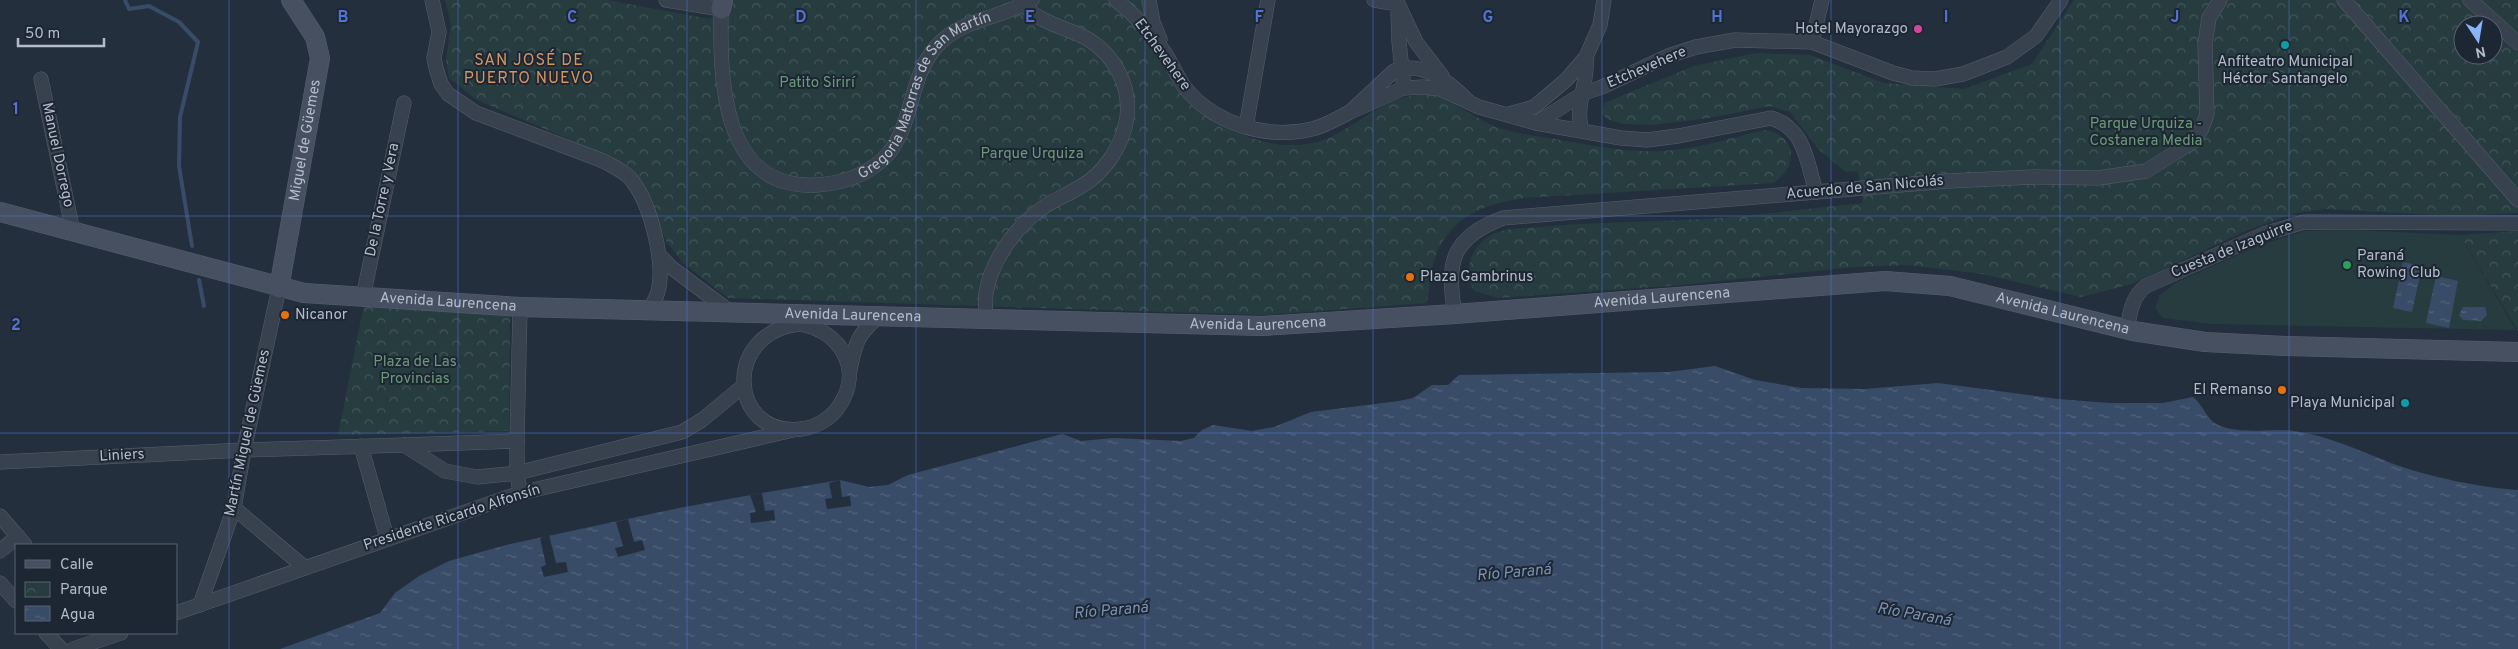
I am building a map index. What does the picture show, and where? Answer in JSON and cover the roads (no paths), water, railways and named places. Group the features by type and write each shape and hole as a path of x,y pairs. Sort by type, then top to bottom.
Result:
{"street":[{"name":"Miguel de Güemes","path":"279,288 320,58 315,37 291,0"},
{"path":"432,0 439,32 434,58 441,84 448,94 476,113 601,160 627,175 643,200 659,255 659,287 650,309"},
{"path":"666,0 722,4"},
{"name":"Etchevehere","path":"1116,0 1144,27 1165,54 1178,78 1199,103 1218,117 1246,127 1292,132 1312,129 1404,88 1423,87 1440,89 1479,107 1506,115"},
{"path":"1149,0 1153,22 1165,54"},
{"path":"1246,127 1268,0"},
{"path":"1374,0 1398,2"},
{"path":"1506,115 1534,107 1566,80 1586,57 1600,25 1604,0"},
{"path":"1812,42 1820,16 1822,0"},
{"name":"Etchevehere","path":"1536,123 1584,93 1602,87 1668,56 1696,47 1735,40 1812,42 1892,73 1912,78 1934,78 1963,74 1985,67 2007,56 2036,36 2061,0"},
{"name":"Acuerdo de San Nicolás","path":"1455,314 1451,269 1457,250 1466,237 1485,225 1502,218 1989,178 2098,178 2146,171 2194,141 2202,128 2206,114 2205,43 2209,18 2220,0"},
{"path":"2344,0 2518,200"},
{"path":"2470,0 2518,43"},
{"name":"Gregoria Matorras de San Martín","path":"722,4 721,68 727,107 737,136 746,152 771,176 785,182 807,185 842,182 863,174 877,164 899,138 919,73 930,54 943,40 976,22 1026,2 1050,22 1086,38 1113,62 1123,80 1127,98 1127,117 1121,139 1098,175 1042,208 1022,225 1011,239 998,261 989,285 985,320"},
{"path":"1398,2 1399,42 1404,88"},
{"path":"1398,2 1416,42 1448,83"},
{"path":"1582,130 1579,109 1584,93 1587,69 1586,57"},
{"name":"Etchevehere","path":"1350,112 1394,71 1403,68 1422,70 1437,76 1468,101"},
{"name":"Manuel Dorrego","path":"41,79 73,231"},
{"name":"De la Torre y Vera","path":"363,297 404,102"},
{"path":"1506,115 1536,123 1620,138 1647,140 1705,132 1771,118 1784,122 1793,129 1800,141 1816,192"},
{"name":"Avenida Laurencena","path":"0,212 304,294 520,306 1262,326 1455,314 1885,281 1918,282 1986,293 2170,338 2233,343 2518,352"},
{"name":"Cuesta de Izaguirre","path":"2127,329 2135,298 2139,291 2146,286 2264,234 2294,224 2321,221 2518,223"},
{"path":"659,255 672,268 728,311"},
{"name":"Martín Miguel de Güemes","path":"200,605 234,508 244,450 279,288"},
{"path":"520,306 517,441 517,473 520,493"},
{"name":"Presidente Ricardo Alfonsín","path":"178,612 520,493 793,430 811,428 827,419 839,407 847,390 857,340 863,330 879,316"},
{"path":"742,387 746,366 759,341 771,331 786,325 815,326 828,334 839,346 846,360 849,375"},
{"name":"Presidente Ricardo Alfonsín","path":"404,445 430,464 462,476 476,477 517,473 682,432 702,420 742,387 753,410 764,420 778,427 793,430"},
{"path":"244,450 517,441"},
{"path":"361,446 387,538"},
{"name":"Liniers","path":"0,462 244,450"},
{"path":"234,508 304,567"},
{"path":"0,516 22,541"},
{"path":"0,551 15,544"},
{"path":"0,583 15,600"},
{"path":"47,634 61,649"},
{"path":"73,649 104,635"}],"water":[{"path":"2403,262 2422,266 2412,312 2393,308"},
{"path":"2436,276 2458,281 2449,328 2426,323"},
{"path":"2463,307 2485,307 2487,315 2481,321 2463,320 2459,315"},
{"name":"Río Paraná","path":"1715,366 1755,380 1801,388 1865,389 1938,383 2058,399 2109,403 2163,403 2193,397 2214,423 2226,428 2245,431 2285,430 2307,433 2437,477 2471,484 2518,490 2518,649 280,649 380,613 395,593 419,576 449,561 506,545 679,508 840,480 869,487 888,485 908,475 1062,434 1081,441 1114,438 1181,441 1194,438 1202,430 1213,425 1252,431 1274,427 1311,412 1413,398 1432,385 1448,385 1459,375 1668,372"}],"waterway":[{"path":"125,0 129,9 149,6 179,22 198,42 180,117 179,166 192,246"},
{"path":"199,280 204,306"}],"place":[{"name":"Hotel Mayorazgo","path":"1918,29"},
{"name":"Anfiteatro Municipal Héctor Santangelo","path":"2285,45"},
{"name":"Paraná Rowing Club","path":"2347,265"},
{"name":"Plaza Gambrinus","path":"1410,277"},
{"name":"Nicanor","path":"285,315"},
{"name":"El Remanso","path":"2282,390"},
{"name":"Playa Municipal","path":"2405,403"}],"district":[{"name":"SAN JOSÉ DE PUERTO NUEVO","path":"529,70"}],"park label":[{"name":"Patito Sirirí","path":"817,83"},
{"name":"Parque Urquiza - Costanera Media","path":"2146,132"},
{"name":"Parque Urquiza","path":"1032,154"},
{"name":"Plaza de Las Provincias","path":"415,370"}]}
